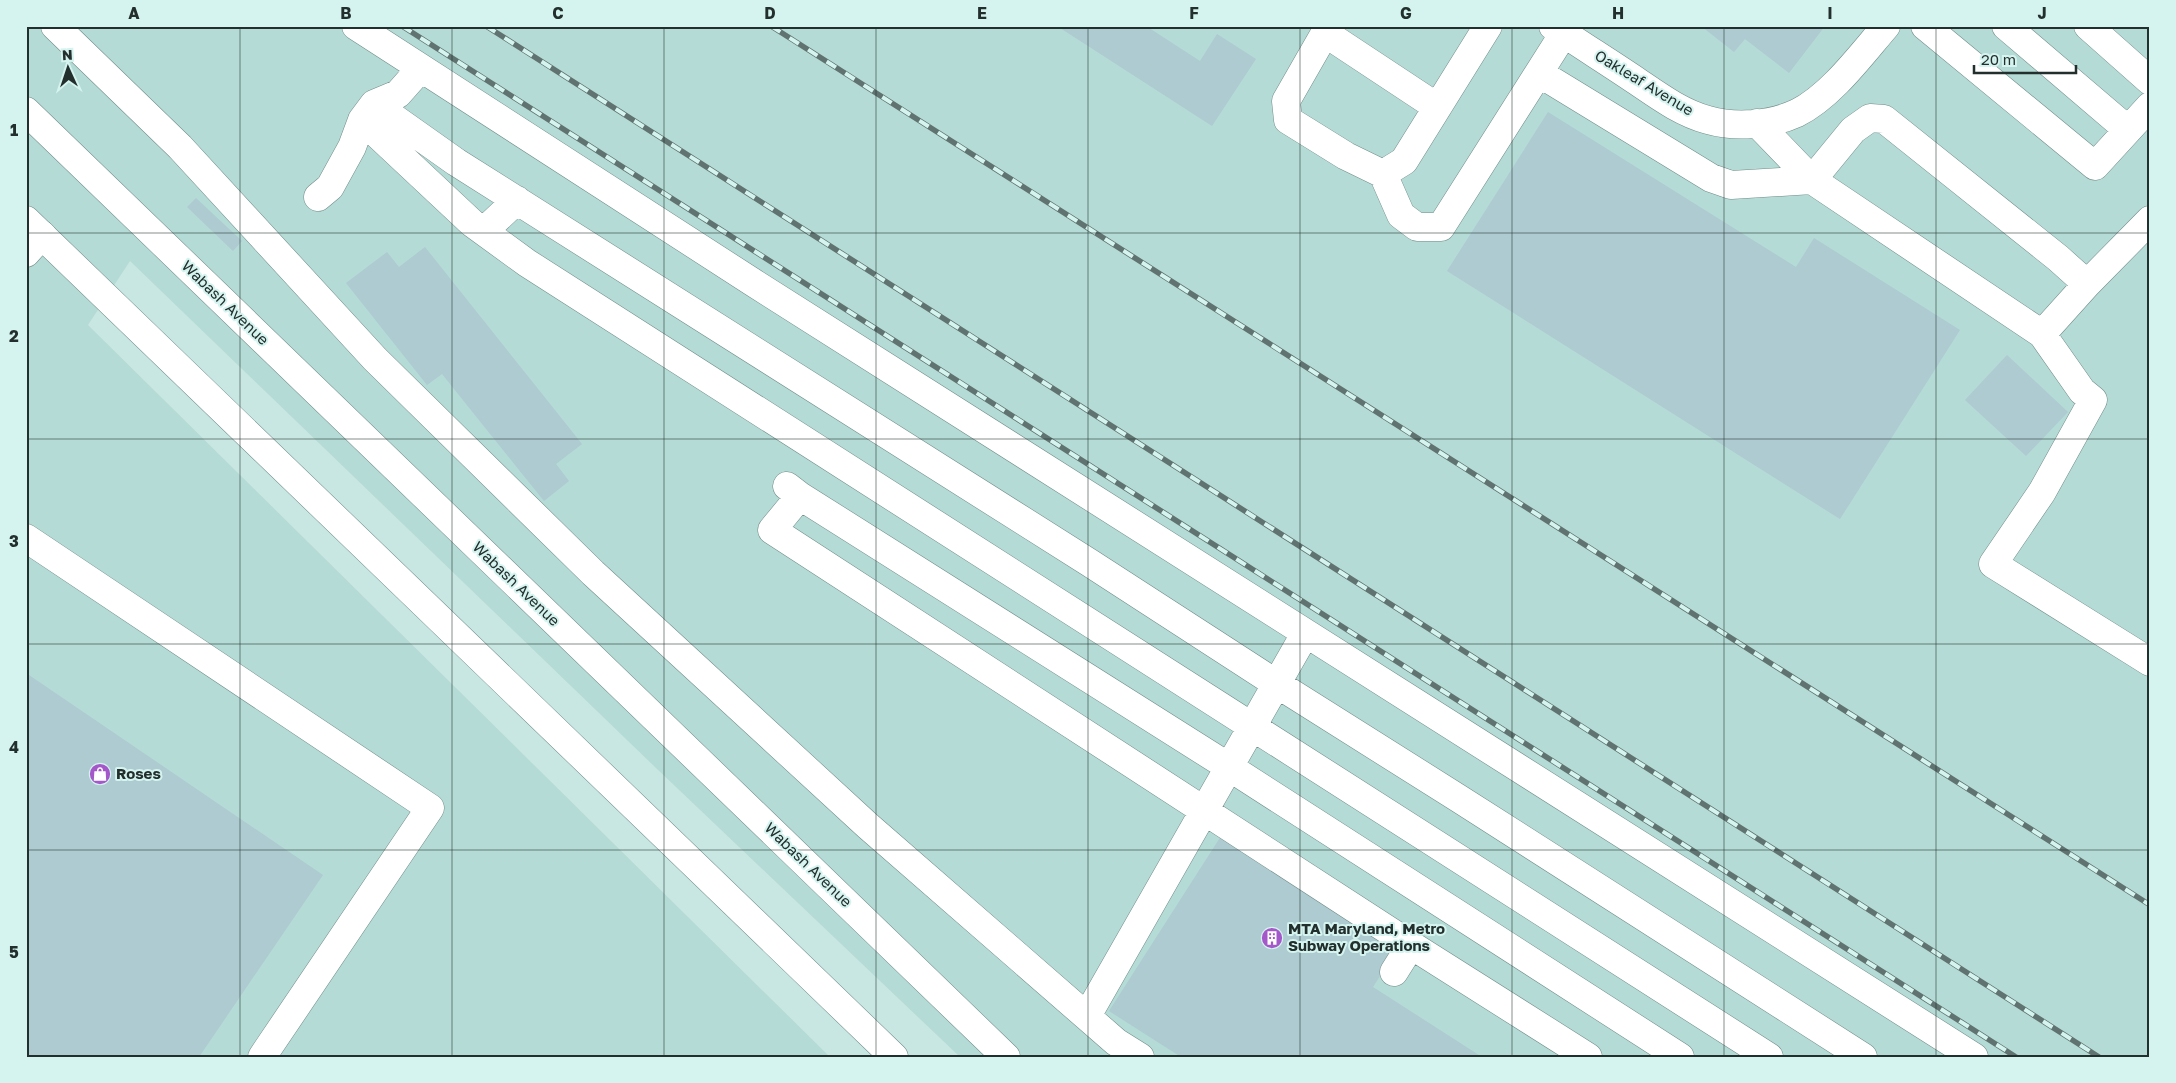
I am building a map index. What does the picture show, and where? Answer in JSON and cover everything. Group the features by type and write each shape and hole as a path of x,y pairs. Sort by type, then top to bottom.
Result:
{"main road":[{"path":"55,26 180,147 376,359 593,573 868,826 1116,1042 1140,1057"},
{"path":"356,26 1305,634 1974,1057"},
{"path":"1383,174 1404,161 1488,26"},
{"name":"Oakleaf Avenue","path":"1558,30 1680,110 1709,121 1742,125 1763,123 1797,113 1819,98 1842,76 1886,26"},
{"path":"1925,26 2095,166 2150,106"},
{"path":"2006,26 2128,130"},
{"path":"2088,26 2150,81"},
{"path":"1437,108 1327,30 1286,101 1288,120 1346,156 1383,174 1401,215 1417,227 1441,227 1539,73 1558,30"},
{"path":"318,197 330,187 352,147 368,112 398,94 420,68"},
{"path":"1539,73 1711,178 1732,185 1812,180 1853,130 1870,118 1884,119 2051,252 2088,284"},
{"name":"Wabash Avenue","path":"26,111 1006,1057"},
{"path":"368,112 456,162 517,200 1074,552 1276,684 1863,1057"},
{"path":"368,112 401,158 484,231 526,263 1769,1057"},
{"path":"1763,123 1812,180 2042,334 2082,391 2093,400 2042,492 1993,564 2150,662"},
{"path":"484,231 517,200"},
{"path":"2042,334 2150,220"},
{"path":"32,236 894,1057"},
{"path":"1588,1057 1411,945 772,530 793,491 1229,767 1680,1057"},
{"path":"26,538 430,808 262,1057"},
{"path":"1087,1016 1305,634"},
{"path":"1394,972 1411,945"}],"shaded area":[{"path":"26,26 2150,26 2150,1057 960,1057 656,768 130,261 88,325 830,1057 26,1057"}],"building":[{"path":"1057,26 1146,26 1200,61 1217,34 1256,59 1212,126"},
{"path":"1701,26 1825,26 1789,73 1745,39 1734,52"},
{"path":"1548,112 1796,267 1814,238 1960,330 1840,519 1447,271"},
{"path":"196,198 242,241 233,251 187,207"},
{"path":"425,247 582,444 556,464 569,481 544,501 442,374 427,385 346,283 387,252 399,267"},
{"path":"2007,355 2068,412 2026,456 1965,400"},
{"name":"Roses","path":"26,673 323,875 199,1057 26,1057"},
{"name":"MTA Maryland, Metro Subway Operations","path":"1223,833 1399,946 1373,987 1482,1057 1181,1057 1109,1011"}],"railway":[{"path":"402,26 2016,1057"},
{"path":"486,26 2099,1057"},
{"path":"771,26 2150,905"}],"place":[{"name":"Roses","path":"100,774"},
{"name":"MTA Maryland, Metro Subway Operations","path":"1272,938"}]}
